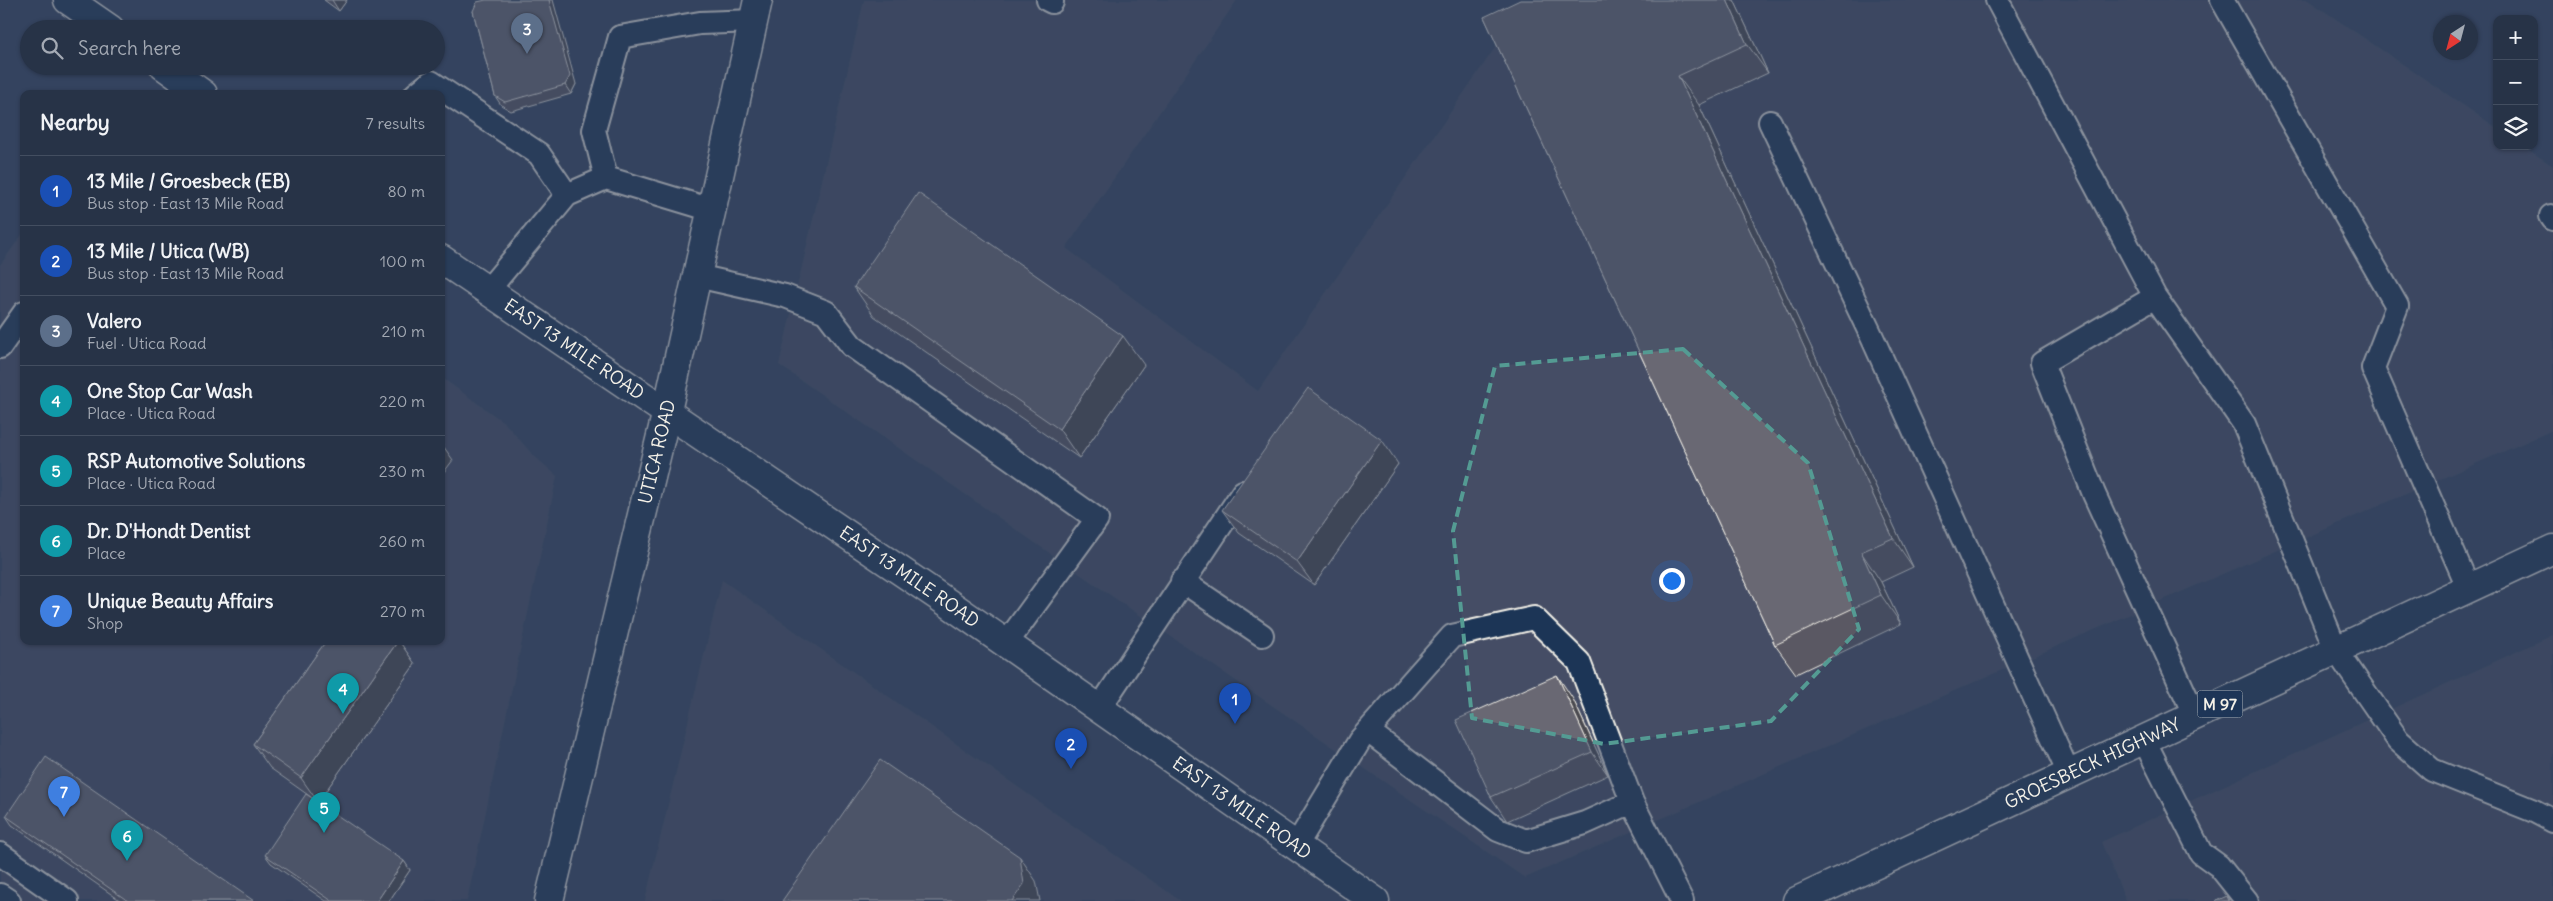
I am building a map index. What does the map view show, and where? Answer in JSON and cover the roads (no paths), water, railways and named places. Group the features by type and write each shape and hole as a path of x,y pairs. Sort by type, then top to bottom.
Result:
{"main road":[{"path":"68,0 97,20"},
{"name":"UTICA ROAD","path":"549,901 667,411 756,10"},
{"name":"EAST 13 MILE ROAD","path":"445,262 667,411 1006,644 1375,901"},
{"name":"GROESBECK HIGHWAY","path":"1797,901 2553,549"}],"lane":[{"path":"1997,0 2155,296 2244,424 2336,650 2398,740 2432,770 2543,816 2553,838"},
{"path":"2222,0 2397,306 2373,368 2469,589"},
{"path":"606,178 594,130 620,37 700,23 756,10"},
{"path":"421,90 432,82 444,90"},
{"path":"445,91 538,154 567,196"},
{"path":"1770,122 1872,337 2069,774"},
{"path":"488,290 567,196 606,178 712,210"},
{"path":"698,276 785,296 826,312 852,346 1097,519 1006,644"},
{"path":"2155,296 2042,363 2094,494 2195,716"},
{"path":"0,347 20,319"},
{"path":"1099,709 1252,478"},
{"path":"1182,581 1262,635"},
{"path":"1296,846 1368,731 1452,636 1534,618 1579,662 1632,802 1682,901"},
{"path":"1368,731 1498,830 1526,841 1585,823 1632,802"},
{"path":"2144,740 2201,853 2219,866 2247,901"},
{"path":"0,854 68,901"},
{"path":"0,895 9,901"}],"place":[{"name":"Valero","path":"527,54"},
{"name":"One Stop Car Wash","path":"343,714"},
{"name":"13 Mile / Groesbeck (EB)","path":"1235,724"},
{"name":"13 Mile / Utica (WB)","path":"1071,769"},
{"name":"Unique Beauty Affairs","path":"64,817"},
{"name":"RSP Automotive Solutions","path":"324,833"},
{"name":"Dr. D'Hondt Dentist","path":"127,861"}]}
